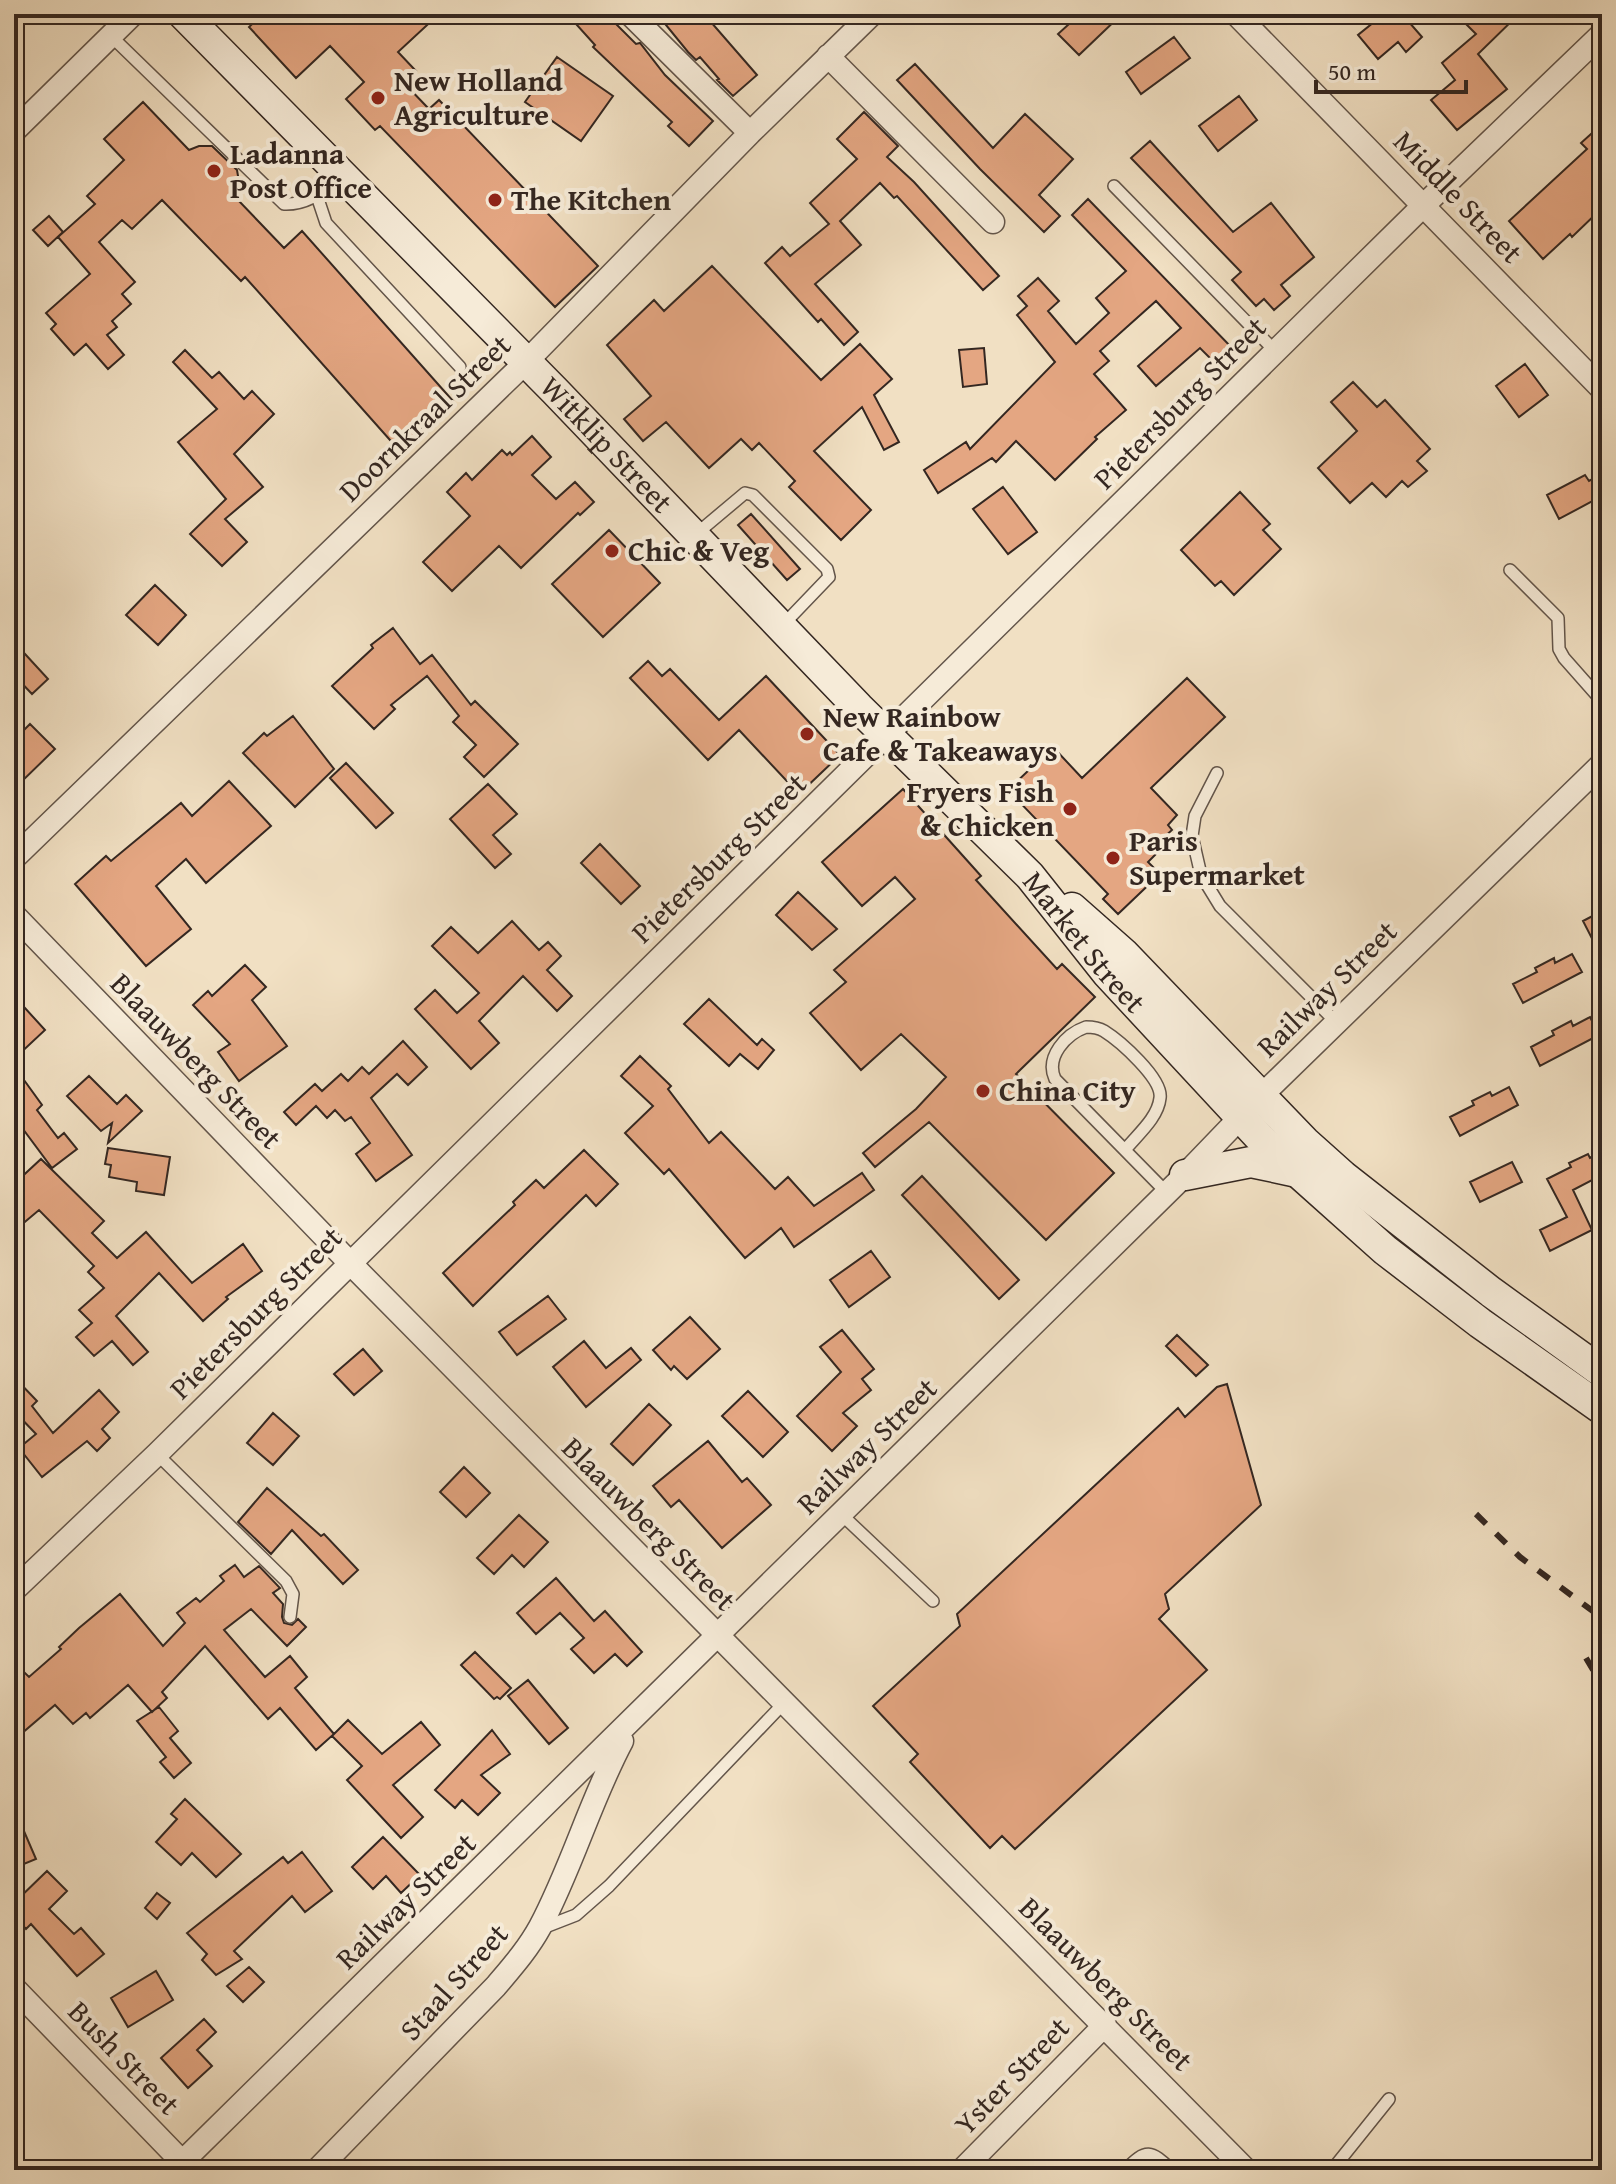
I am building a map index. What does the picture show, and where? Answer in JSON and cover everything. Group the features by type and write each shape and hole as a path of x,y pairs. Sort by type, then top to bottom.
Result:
{"main road":[{"name":"Witklip Street","path":"183,14 526,362 781,627 1030,876"},
{"name":"Market Street","path":"1030,876 1082,915 1123,953 1305,1142 1395,1218 1602,1372"},
{"name":"Market Street","path":"1030,876 1107,973 1240,1119 1293,1171 1397,1260 1602,1409"},
{"path":"1176,1184 1251,1162 1293,1171"}],"street":[{"path":"14,131 133,14"},
{"path":"630,14 750,133"},
{"name":"Doornkraal Street","path":"14,858 526,362 750,133 872,14"},
{"name":"Middle Street","path":"1236,14 1602,389"},
{"name":"Pietersburg Street","path":"14,1590 157,1454 1275,351 1602,34"},
{"path":"828,56 993,222"},
{"name":"Railway Street","path":"182,2167 1176,1184 1261,1096 1602,764"},
{"name":"Blaauwberg Street","path":"14,915 349,1262 1246,2170"},
{"name":"Staal Street","path":"317,2170 520,1958 539,1930 602,1778 634,1718"},
{"name":"Bush Street","path":"14,1988 182,2167"},
{"name":"Yster Street","path":"962,2170 1105,2025"}],"lane":[{"path":"111,36 284,204 300,204 343,177"},
{"path":"1114,186 1275,351"},
{"path":"317,196 326,223 460,367"},
{"path":"694,536 745,493 753,495 827,569 829,577 781,627"},
{"path":"1510,570 1558,618 1559,649 1602,701"},
{"path":"1217,773 1195,816 1192,836 1201,875 1220,906 1336,1022"},
{"path":"1125,1150 1156,1112 1160,1089 1151,1074 1103,1030 1078,1029 1055,1054 1052,1073 1125,1150 1176,1184"},
{"path":"157,1454 286,1581 293,1594 290,1617"},
{"path":"841,1514 933,1601"},
{"path":"539,1930 576,1915 609,1886 784,1703"},
{"path":"1332,2170 1389,2099"},
{"path":"1125,2170 1139,2156 1147,2153 1155,2155 1172,2170"}],"building":[{"path":"263,14 439,14 398,52 416,71 404,83 429,109 439,100 598,266 555,307 380,126 375,130 346,99 364,82 330,46 296,78 249,27"},
{"path":"567,14 616,14 618,20 615,23 636,44 640,43 665,75 713,121 689,146 668,126 672,122 593,47 595,45"},
{"path":"657,14 704,14 757,75 733,96 700,57 696,60 688,52"},
{"path":"1080,14 1122,14 1079,55 1058,34"},
{"path":"1384,14 1402,14 1422,37 1406,52 1398,42 1378,59 1358,35"},
{"path":"1456,14 1517,16 1478,54 1507,89 1457,130 1431,100 1455,80 1442,63 1476,34"},
{"path":"1174,37 1190,58 1141,94 1126,72"},
{"path":"557,57 613,96 581,141 525,102"},
{"path":"915,64 993,148 1025,114 1073,159 1039,195 1060,216 1044,232 897,80"},
{"path":"1239,96 1257,120 1218,151 1199,126"},
{"path":"143,102 189,150 212,146 237,170 240,188 237,199 284,248 302,231 453,401 398,449 245,277 241,281 162,200 132,229 122,220 99,242 135,282 122,294 131,304 112,321 117,327 107,335 124,355 108,369 86,344 74,355 51,329 56,324 46,313 90,274 58,237 95,204 87,196 124,160 104,139"},
{"path":"864,112 898,146 887,157 914,182 999,276 983,290 897,196 894,198 880,183 840,221 861,245 815,284 858,332 844,345 821,319 818,322 765,263 782,247 790,256 829,224 810,203 857,159 837,139"},
{"path":"1602,124 1602,208 1543,259 1509,221 1587,149 1581,143"},
{"path":"1150,141 1233,232 1271,203 1314,257 1281,285 1290,296 1274,310 1264,299 1256,306 1232,280 1241,272 1131,158"},
{"path":"1088,199 1234,350 1218,366 1200,348 1156,386 1138,366 1181,328 1156,301 1100,351 1109,361 1094,374 1126,410 1095,437 1097,439 1055,480 1016,441 996,462 992,458 938,493 924,470 966,442 970,449 1055,362 1017,315 1027,306 1018,296 1038,278 1059,301 1048,311 1076,344 1109,313 1096,298 1126,271 1072,215"},
{"path":"49,216 63,232 48,246 33,230"},
{"path":"712,266 821,380 860,344 892,379 874,395 899,442 884,450 862,407 814,451 871,510 841,540 789,487 795,481 759,443 752,450 741,439 709,468 666,422 643,441 624,419 651,396 607,345 654,300 664,311"},
{"path":"984,348 987,384 963,387 959,350"},
{"path":"185,350 212,378 219,372 244,399 252,391 274,414 234,454 263,487 225,519 247,542 222,566 190,534 226,499 178,442 217,409 173,362"},
{"path":"1525,364 1548,395 1519,417 1496,386"},
{"path":"1353,382 1377,407 1385,400 1430,449 1417,461 1427,471 1408,487 1402,481 1386,497 1372,483 1350,503 1318,468 1357,431 1331,402"},
{"path":"532,436 551,457 532,475 556,499 575,482 594,502 580,515 578,513 521,568 499,546 452,591 423,562 470,516 447,492 466,473 472,480 502,450 512,455"},
{"path":"1602,474 1602,496 1559,519 1547,495 1585,475 1589,481"},
{"path":"1003,487 1037,532 1008,554 973,509"},
{"path":"1240,492 1270,524 1263,530 1281,549 1234,595 1221,581 1215,586 1181,550"},
{"path":"751,514 800,569 787,580 738,525"},
{"path":"609,530 660,583 603,637 552,584"},
{"path":"155,585 186,615 158,645 126,615"},
{"path":"393,628 420,664 432,655 471,705 475,701 518,744 484,777 464,757 476,745 453,722 459,716 427,676 391,705 395,709 374,729 332,686 373,648 371,645"},
{"path":"14,642 48,679 32,694 14,675"},
{"path":"648,661 662,676 670,669 719,720 766,676 840,755 799,794 739,730 708,760 630,678"},
{"path":"1187,678 1225,717 1151,788 1177,815 1168,825 1172,830 1151,849 1156,854 1148,862 1160,874 1118,914 1103,899 1108,894 1008,790 1053,747 1082,778"},
{"path":"293,716 334,769 295,807 243,753 264,733 267,736"},
{"path":"30,724 55,749 14,789 14,740"},
{"path":"346,763 393,813 376,828 330,778"},
{"path":"229,781 271,826 206,883 186,859 156,886 191,929 146,966 75,884 106,856 111,861 181,803 192,816"},
{"path":"488,784 517,814 493,835 511,854 495,868 450,819"},
{"path":"903,789 981,876 976,880 1057,969 1062,964 1095,997 1016,1074 1114,1173 1046,1240 929,1122 875,1167 863,1153 916,1109 946,1077 901,1034 861,1070 810,1013 846,982 834,970 915,899 895,877 862,906 822,862"},
{"path":"600,844 640,886 621,904 581,863"},
{"path":"798,892 837,929 812,950 776,915"},
{"path":"1602,911 1602,958 1583,921"},
{"path":"512,921 539,950 548,942 561,956 547,970 572,996 557,1011 523,976 479,1021 499,1043 471,1069 415,1009 435,990 457,1013 479,993 432,946 451,927 478,953"},
{"path":"1572,954 1582,972 1523,1003 1513,984 1537,972 1535,968 1554,958 1555,963"},
{"path":"245,965 266,987 252,1000 287,1046 239,1081 218,1052 230,1044 193,1005 208,991 212,996"},
{"path":"14,996 45,1030 14,1059"},
{"path":"709,999 757,1045 762,1039 774,1050 758,1069 740,1054 729,1066 684,1024"},
{"path":"1590,1017 1599,1035 1540,1066 1531,1047 1554,1035 1552,1031 1571,1021 1573,1026"},
{"path":"403,1041 427,1067 408,1085 397,1074 371,1098 412,1155 376,1181 356,1154 370,1143 351,1117 345,1121 335,1110 327,1118 316,1106 296,1125 284,1112 315,1084 322,1091 341,1074 348,1081 362,1067 369,1074"},
{"path":"640,1056 671,1086 668,1089 709,1143 721,1132 775,1189 788,1177 814,1206 862,1173 874,1190 794,1247 781,1228 745,1258 669,1169 664,1174 625,1133 653,1106 621,1076"},
{"path":"89,1076 117,1104 126,1095 142,1111 108,1143 112,1123 101,1131 67,1096"},
{"path":"24,1080 42,1105 37,1110 58,1138 64,1133 77,1149 52,1168 14,1117 14,1089"},
{"path":"1509,1087 1518,1105 1460,1136 1450,1117 1474,1105 1472,1101 1490,1092 1492,1096"},
{"path":"108,1148 170,1157 164,1195 136,1191 137,1182 109,1177 111,1165 105,1164"},
{"path":"584,1150 618,1184 596,1206 586,1195 473,1306 443,1273 515,1205 513,1202 536,1180 544,1188"},
{"path":"1602,1152 1602,1175 1573,1190 1592,1230 1550,1251 1540,1230 1567,1217 1547,1179 1571,1167 1569,1163 1588,1154 1590,1158"},
{"path":"41,1159 104,1221 92,1233 117,1258 146,1232 192,1283 243,1244 262,1271 226,1297 228,1299 203,1321 159,1273 116,1316 148,1352 133,1365 112,1341 94,1356 76,1337 92,1323 79,1310 104,1288 88,1272 94,1266 39,1210 14,1231 14,1184"},
{"path":"1512,1162 1522,1182 1480,1202 1470,1182"},
{"path":"922,1176 1019,1280 999,1299 902,1195"},
{"path":"871,1251 890,1277 849,1307 830,1280"},
{"path":"548,1296 566,1319 517,1355 499,1332"},
{"path":"690,1317 720,1349 687,1379 674,1366 671,1370 653,1350"},
{"path":"842,1330 874,1369 862,1379 871,1390 843,1413 857,1426 832,1451 797,1416 841,1372 820,1347"},
{"path":"1177,1335 1208,1365 1196,1376 1166,1346"},
{"path":"584,1341 606,1368 631,1348 641,1360 586,1407 553,1367"},
{"path":"363,1349 382,1371 354,1395 334,1374"},
{"path":"14,1377 37,1401 32,1406 53,1433 99,1390 119,1412 102,1429 110,1438 97,1451 87,1441 42,1477 19,1448 36,1434 14,1411"},
{"path":"1227,1384 1261,1505 1165,1594 1169,1609 1159,1619 1207,1670 1015,1849 1002,1836 990,1848 910,1762 918,1754 873,1706 960,1626 957,1614 1178,1408 1185,1417 1217,1387"},
{"path":"748,1391 788,1432 763,1457 722,1416"},
{"path":"649,1404 671,1425 633,1465 611,1444"},
{"path":"273,1413 299,1436 273,1465 247,1443"},
{"path":"708,1441 742,1482 747,1478 771,1505 722,1548 679,1500 671,1507 653,1486"},
{"path":"464,1467 490,1493 466,1517 440,1492"},
{"path":"267,1488 321,1536 324,1534 358,1570 343,1584 292,1530 271,1554 238,1522"},
{"path":"519,1515 548,1542 524,1567 512,1555 494,1574 477,1558"},
{"path":"235,1565 244,1577 259,1566 280,1588 273,1593 283,1604 284,1623 292,1625 298,1619 306,1627 287,1646 251,1609 224,1630 265,1677 290,1656 307,1677 295,1688 334,1734 316,1750 280,1708 268,1719 205,1646 162,1692 167,1698 152,1712 128,1685 90,1718 86,1713 73,1724 55,1705 14,1740 14,1679 23,1671 29,1677 79,1628 120,1594 163,1646 185,1623 177,1613 196,1598 200,1602 224,1581 220,1576"},
{"path":"556,1578 594,1621 605,1611 642,1652 627,1666 615,1654 594,1673 571,1649 584,1638 560,1613 536,1634 517,1613"},
{"path":"475,1652 511,1688 500,1699 494,1699 461,1665"},
{"path":"528,1680 568,1728 549,1744 508,1696"},
{"path":"159,1707 178,1731 170,1738 191,1763 174,1778 160,1762 166,1757 137,1721"},
{"path":"348,1720 382,1754 421,1722 440,1745 393,1785 423,1817 401,1838 347,1780 362,1766 332,1736"},
{"path":"492,1730 510,1754 481,1775 500,1793 478,1815 462,1800 455,1808 435,1790"},
{"path":"185,1799 241,1854 216,1877 192,1853 181,1865 156,1842 177,1819 171,1814"},
{"path":"14,1808 36,1859 14,1868"},
{"path":"383,1837 420,1875 401,1893 386,1876 373,1889 352,1867"},
{"path":"302,1852 332,1891 305,1912 292,1896 234,1951 242,1959 216,1975 202,1960 207,1954 187,1933 283,1857 288,1863"},
{"path":"47,1871 67,1891 49,1909 74,1934 81,1928 104,1954 77,1976 31,1924 26,1929 14,1916 14,1903"},
{"path":"157,1893 170,1903 157,1919 145,1908"},
{"path":"249,1967 264,1982 243,2002 227,1986"},
{"path":"156,1971 173,2000 128,2027 111,1998"},
{"path":"204,2019 216,2032 197,2050 212,2066 188,2088 161,2058"}],"railway":[{"path":"1476,1514 1520,1557 1602,1618"},
{"path":"1586,1658 1602,1685"}],"place":[{"name":"New Holland Agriculture","path":"378,98"},
{"name":"Ladanna Post Office","path":"214,171"},
{"name":"The Kitchen","path":"495,200"},
{"name":"Chic & Veg","path":"612,551"},
{"name":"New Rainbow Cafe & Takeaways","path":"807,734"},
{"name":"Fryers Fish & Chicken","path":"1070,809"},
{"name":"Paris Supermarket","path":"1113,858"},
{"name":"China City","path":"983,1091"}]}
